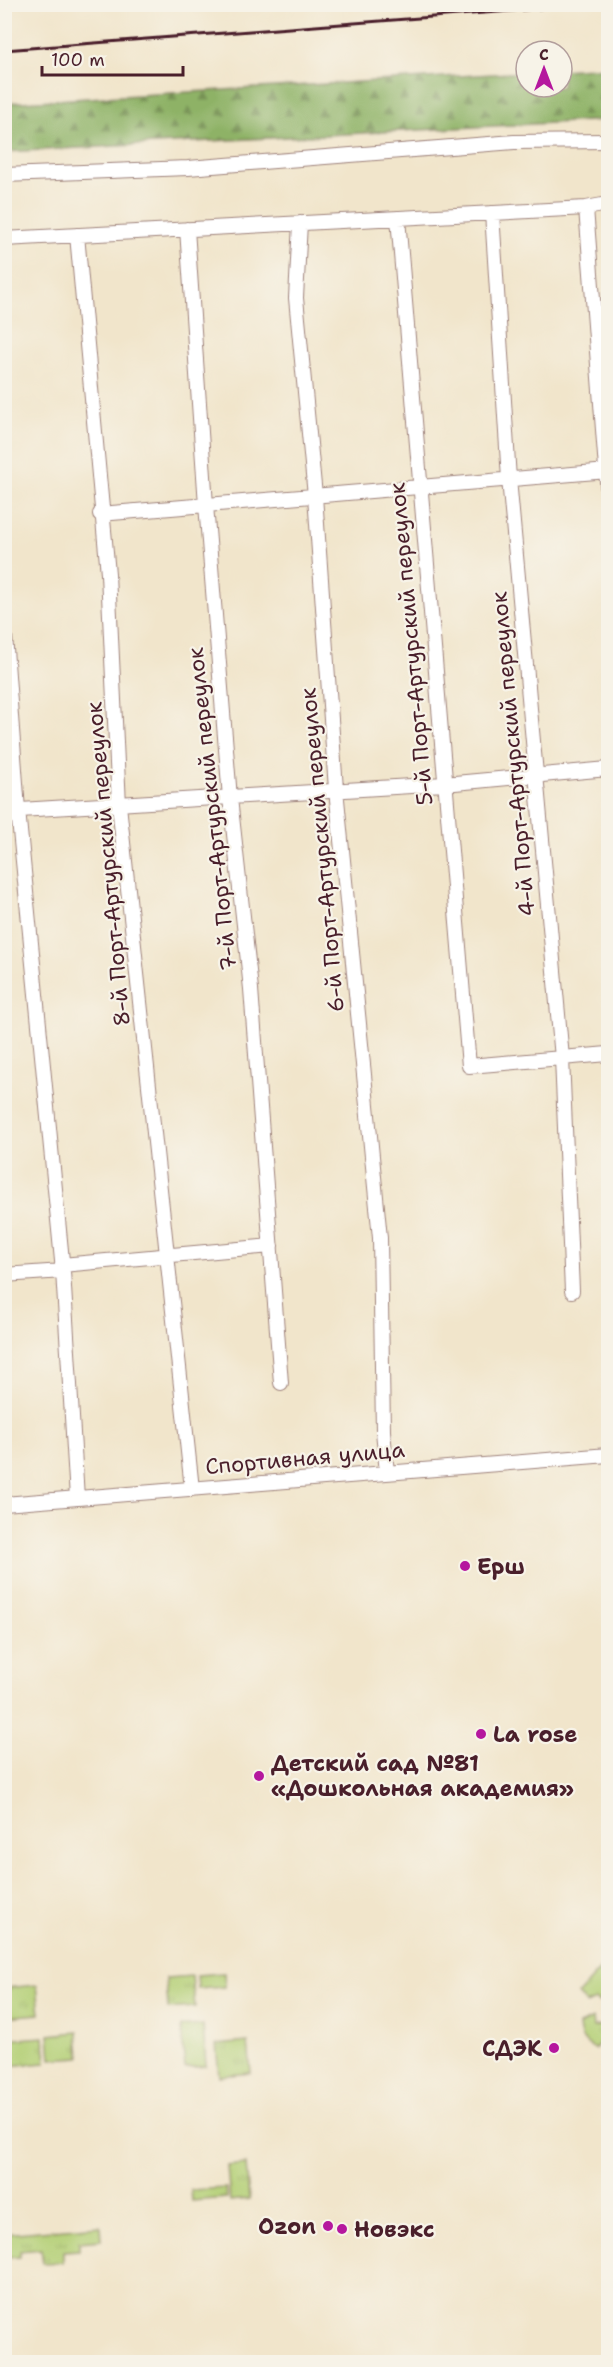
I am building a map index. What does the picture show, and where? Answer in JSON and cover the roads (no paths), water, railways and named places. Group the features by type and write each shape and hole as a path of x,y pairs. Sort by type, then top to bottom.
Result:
{"street":[{"path":"4,175 188,168 514,142 609,141"},
{"path":"4,239 586,208 609,204"},
{"path":"586,208 609,495"},
{"name":"4-й Порт-Артурский переулок","path":"492,213 509,479 562,1058 572,1291"},
{"name":"5-й Порт-Артурский переулок","path":"398,218 469,1066 562,1058"},
{"name":"6-й Порт-Артурский переулок","path":"300,223 296,298 315,496 336,789 380,1238 383,1431 387,1473"},
{"name":"7-й Порт-Артурский переулок","path":"187,230 206,505 230,798 251,989 281,1383"},
{"name":"8-й Порт-Артурский переулок","path":"77,236 100,514 108,574 119,805 192,1489"},
{"path":"100,514 608,471"},
{"path":"4,622 11,810 62,1268 77,1498"},
{"path":"11,810 230,798 609,769"},
{"path":"562,1058 609,1054"},
{"path":"4,1275 167,1255 271,1246"},
{"name":"Спортивная улица","path":"4,1504 609,1455"}],"railway":[{"path":"4,50 600,4"}],"place":[{"name":"Ерш","path":"465,1566"},
{"name":"La rose","path":"481,1734"},
{"name":"Детский сад №81 «Дошкольная академия»","path":"259,1776"},
{"name":"СДЭК","path":"554,2048"},
{"name":"Ozon","path":"328,2226"},
{"name":"Новэкс","path":"342,2229"}]}
